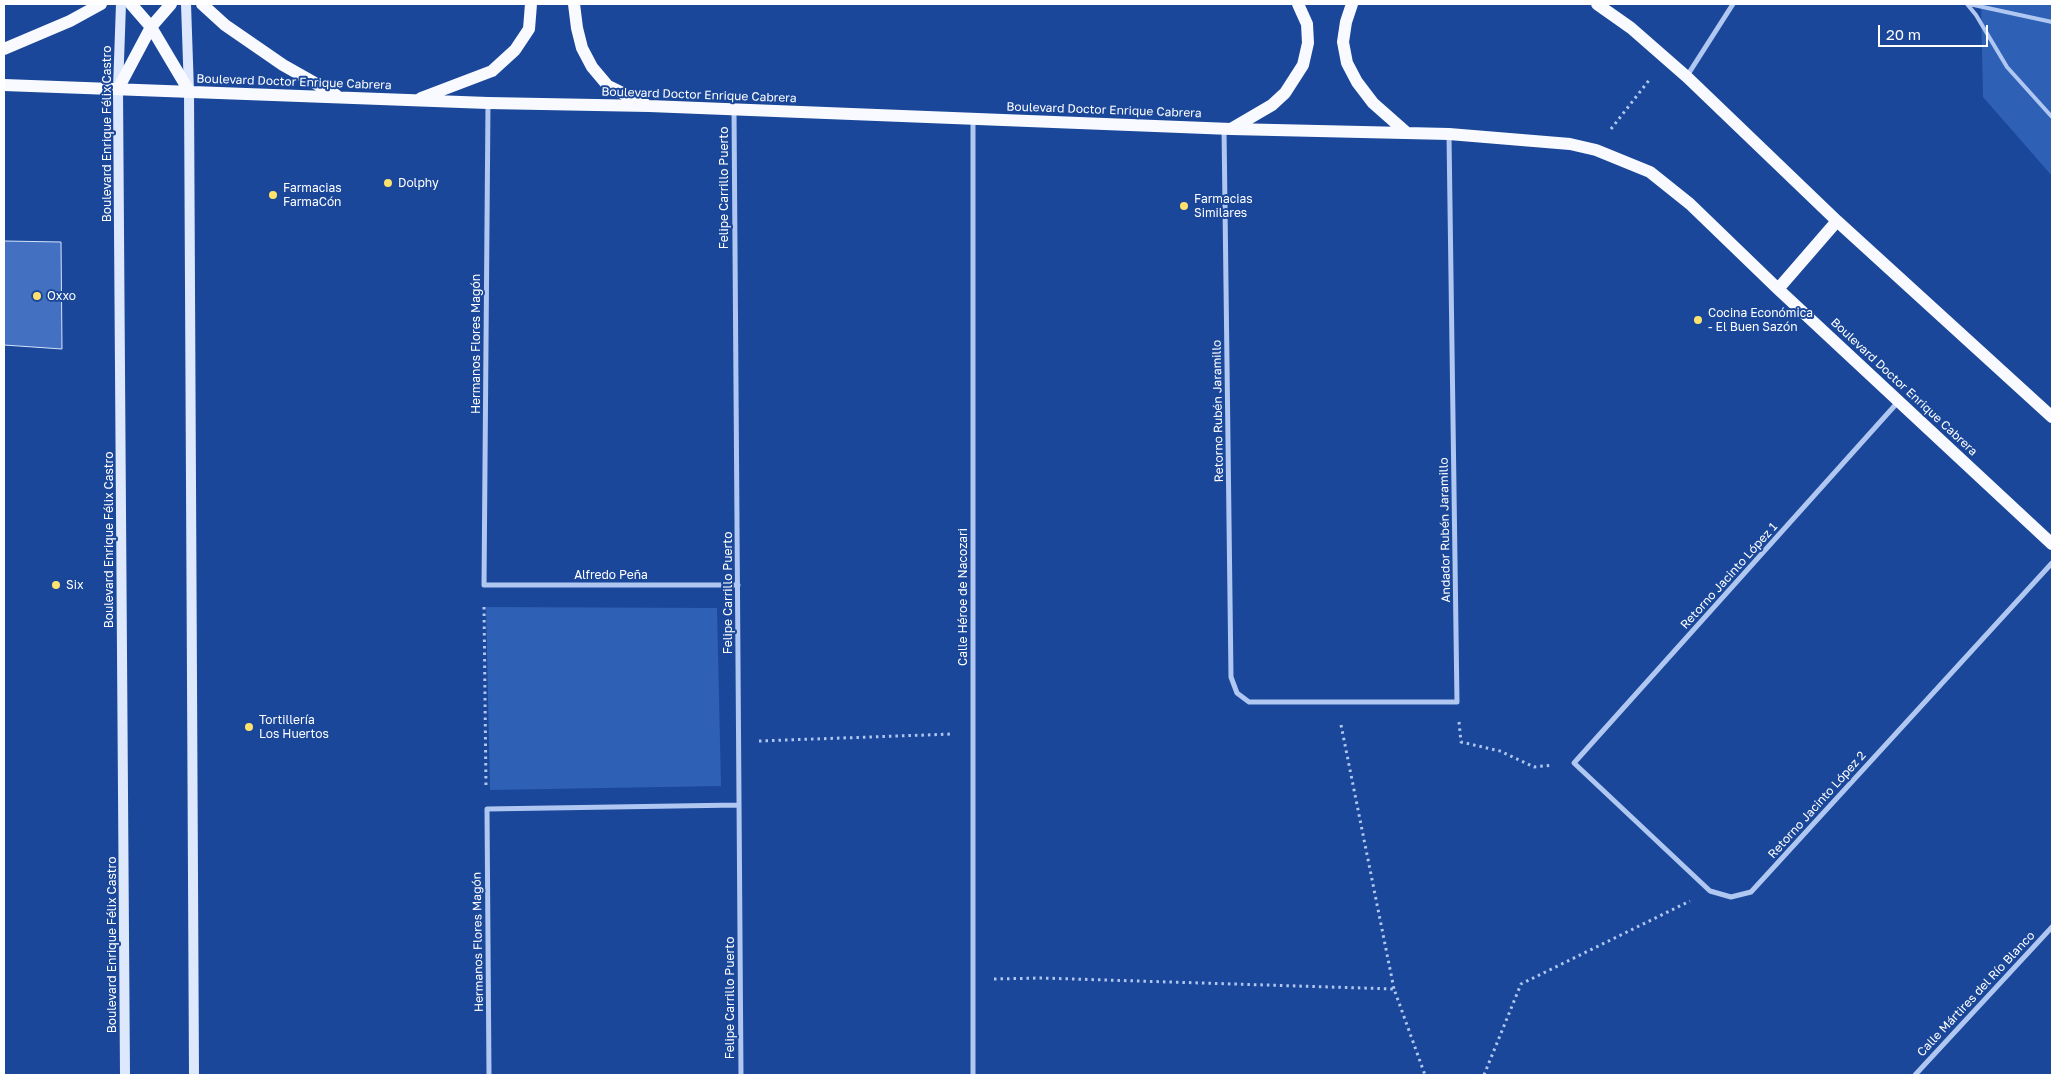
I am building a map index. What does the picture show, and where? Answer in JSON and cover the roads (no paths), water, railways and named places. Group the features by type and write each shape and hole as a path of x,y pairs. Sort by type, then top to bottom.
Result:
{"main road":[{"path":"4,49 70,21 101,4"},
{"name":"Boulevard Enrique Félix Castro","path":"121,4 118,89 125,1075"},
{"path":"131,4 151,27 189,91"},
{"path":"118,89 151,27 171,4"},
{"path":"186,4 189,91 194,1075"},
{"path":"202,4 225,25 283,65 340,96"},
{"path":"416,100 492,71 515,50 529,29 531,4"},
{"path":"574,4 582,48 592,68 608,86 649,106"},
{"path":"1228,128 1272,105 1285,92 1303,65 1308,43 1307,24 1298,4"},
{"path":"1352,4 1346,22 1343,42 1347,63 1357,82 1373,103 1407,133"},
{"path":"1597,4 1631,28 1687,77 1837,220 2052,417"},
{"name":"Boulevard Doctor Enrique Cabrera","path":"4,85 488,103 649,106 1228,128 1449,134 1570,144 1596,150 1650,172 1690,204 1778,289 2052,544"},
{"path":"1778,289 1837,220"}],"street":[{"path":"1687,77 1733,4"},
{"name":"Hermanos Flores Magón","path":"484,585 488,103"},
{"name":"Felipe Carrillo Puerto","path":"734,110 741,1075"},
{"name":"Calle Héroe de Nacozari","path":"973,119 973,1075"},
{"name":"Retorno Rubén Jaramillo","path":"1228,128 1230,677 1237,692 1249,702 1337,702"},
{"name":"Andador Rubén Jaramillo","path":"1337,702 1457,702 1449,134"},
{"name":"Retorno Jacinto López 1","path":"1710,891 1574,763 1898,401"},
{"name":"Retorno Jacinto López 2","path":"1710,891 1730,897 1751,892 2052,563"},
{"name":"Alfredo Peña","path":"484,585 738,585"},
{"name":"Hermanos Flores Magón","path":"490,1075 487,809 738,805"},
{"name":"Calle Mártires del Río Blanco","path":"1915,1075 2052,927"}],"lane":[{"path":"1967,4 2052,22"},
{"path":"1967,4 2007,67 2052,117"}],"place":[{"name":"Dolphy","path":"388,183"},
{"name":"Farmacias FarmaCón","path":"273,195"},
{"name":"Farmacias Similares","path":"1184,206"},
{"name":"Oxxo","path":"37,296"},
{"name":"Cocina Económica - El Buen Sazón","path":"1698,320"},
{"name":"Six","path":"56,585"},
{"name":"Tortillería Los Huertos","path":"249,727"}]}
